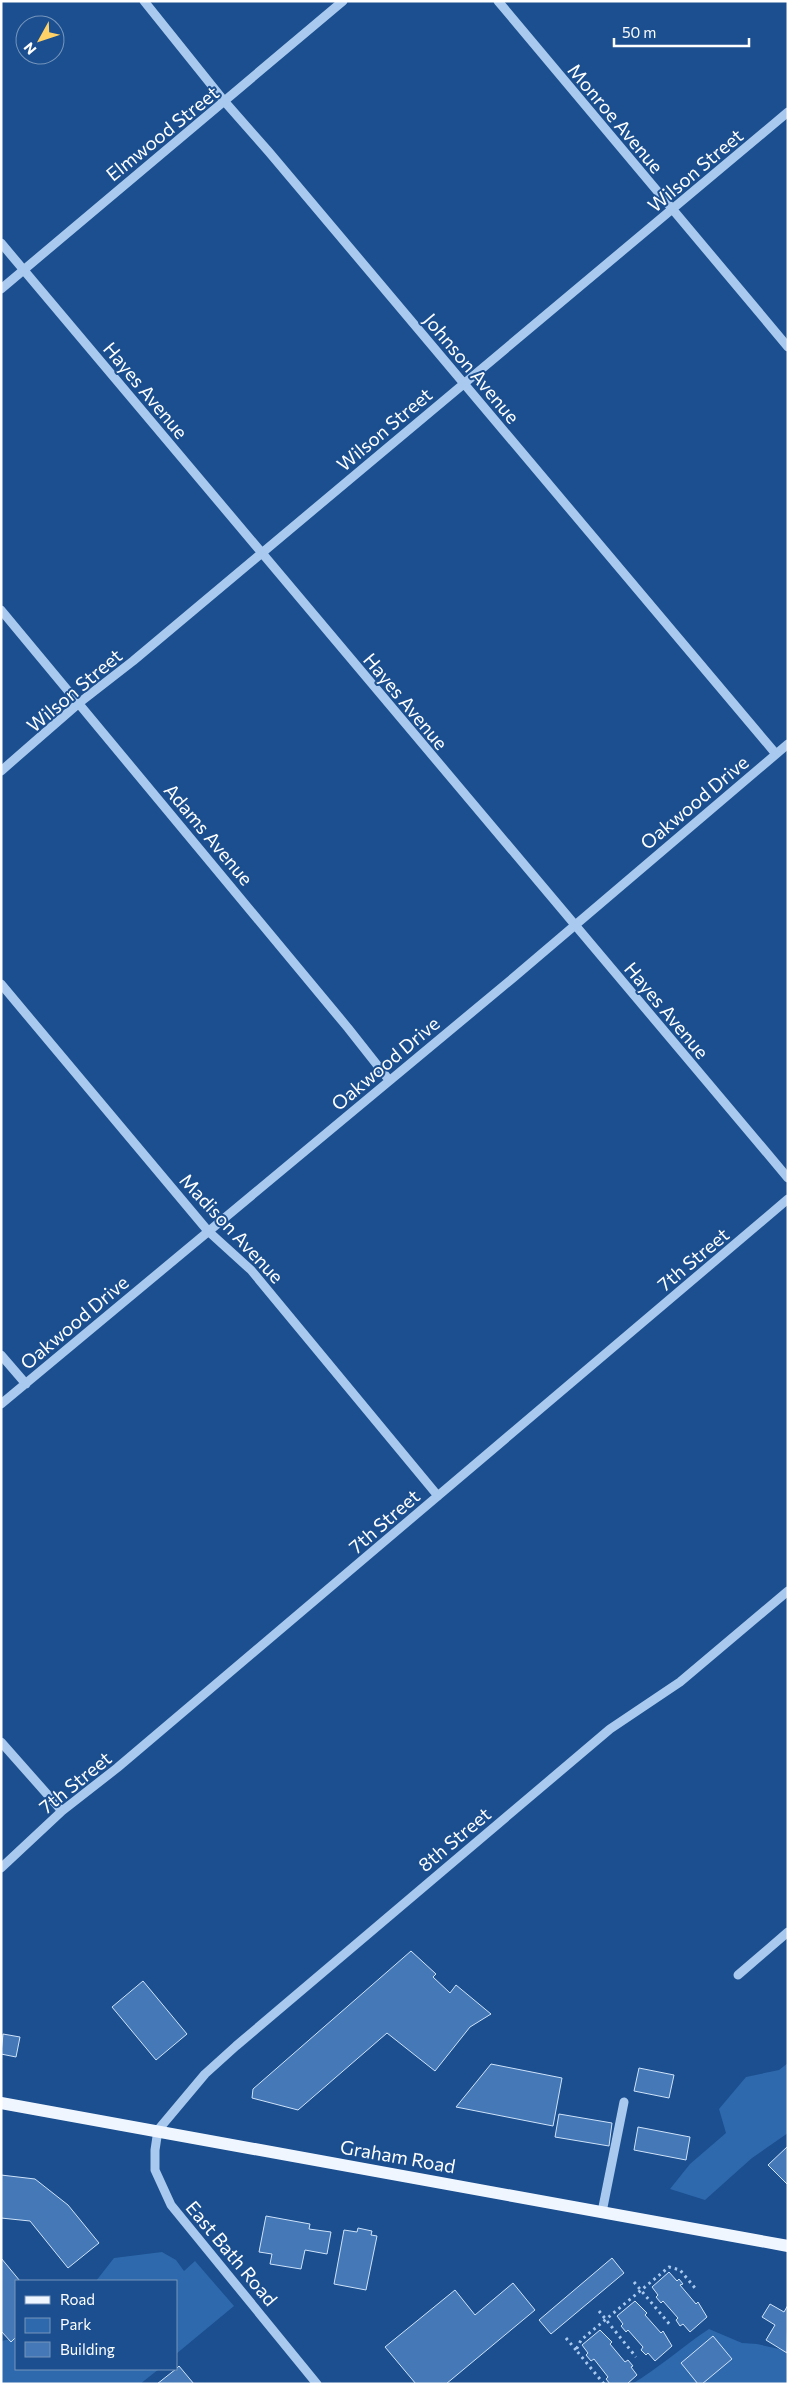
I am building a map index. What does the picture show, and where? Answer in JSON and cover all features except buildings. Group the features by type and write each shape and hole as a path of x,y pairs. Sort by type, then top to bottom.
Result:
{"main road":[{"name":"Graham Road","path":"1,2103 158,2130 788,2246"}],"street":[{"name":"Johnson Avenue","path":"144,1 225,102 270,152 776,754"},
{"name":"Elmwood Street","path":"1,290 343,1"},
{"name":"Monroe Avenue","path":"498,1 672,211 788,347"},
{"name":"Wilson Street","path":"1,771 79,703 133,661 788,112"},
{"name":"Hayes Avenue","path":"1,242 573,925 788,1178"},
{"name":"Adams Avenue","path":"1,610 342,1020 389,1080"},
{"name":"Oakwood Drive","path":"1,1404 788,744"},
{"name":"Madison Avenue","path":"1,984 208,1231 251,1270 438,1496"},
{"name":"7th Street","path":"1,1868 62,1811 125,1762 788,1199"},
{"path":"1,1355 26,1384"},
{"name":"8th Street","path":"158,2130 205,2074 236,2046 610,1729 680,1682 788,1591"},
{"path":"1,1742 62,1811"},
{"path":"738,1975 788,1932"},
{"path":"602,2212 624,2102"},
{"name":"East Bath Road","path":"158,2130 154,2150 155,2170 171,2205 317,2384"}],"path":[{"path":"576,2350 581,2340 669,2267 680,2270 695,2288"},
{"path":"634,2282 671,2326"},
{"path":"599,2311 636,2357"},
{"path":"566,2338 604,2384"}],"green space":[{"path":"788,2063 788,2133 752,2158 705,2200 670,2189 690,2164 726,2133 719,2109 746,2077 779,2070"},
{"path":"162,2252 176,2260 184,2271 195,2261 234,2306 178,2352 178,2280 97,2280 114,2258"},
{"path":"709,2329 742,2343 757,2344 788,2351 788,2384 632,2384"},
{"path":"15,2338 15,2370 158,2370 140,2384 1,2384 1,2341"}]}
